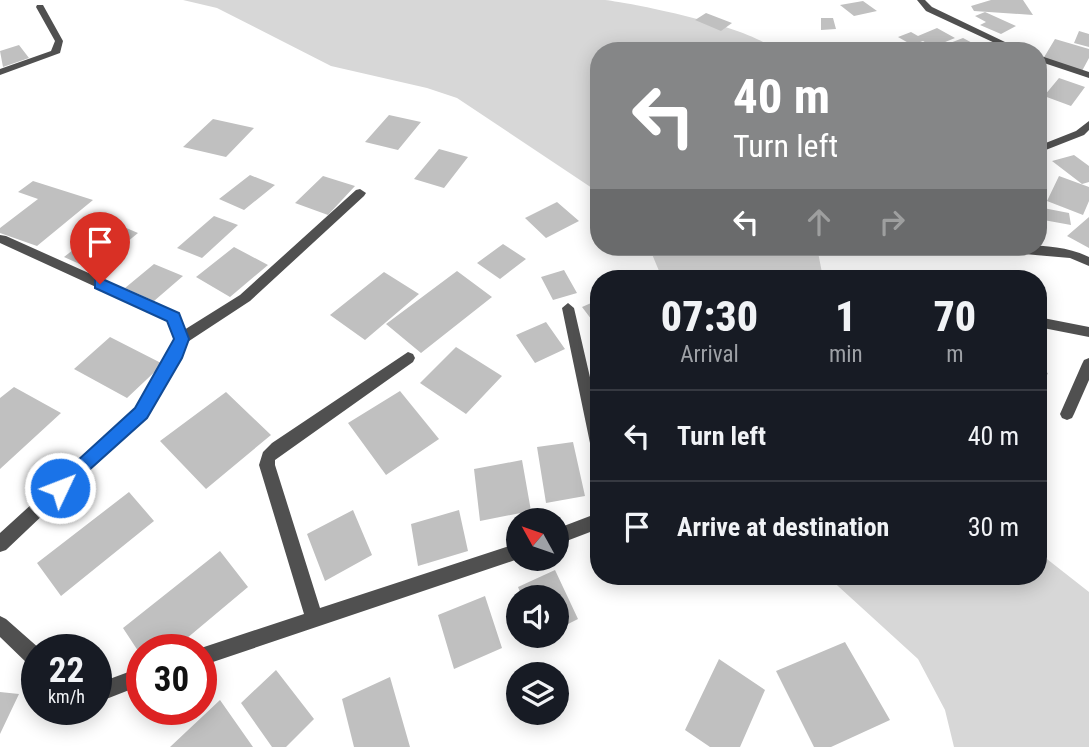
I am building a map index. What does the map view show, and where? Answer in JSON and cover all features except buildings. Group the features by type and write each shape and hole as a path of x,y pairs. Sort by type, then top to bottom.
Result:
{"street":[{"path":"921,0 929,9 1002,42"},
{"path":"0,72 55,53 59,41 40,7"},
{"path":"1047,61 1089,75"},
{"path":"1047,146 1080,133 1089,124"},
{"path":"181,339 245,298 360,193"},
{"path":"0,544 141,413 176,354 181,339 173,317 2,239"},
{"path":"1047,252 1072,254 1089,262"},
{"path":"568,308 590,407"},
{"path":"1047,324 1089,332"},
{"path":"314,619 267,464 268,457 277,448 408,358"},
{"path":"1066,414 1089,363"},
{"path":"569,532 590,524"},
{"path":"217,652 506,555"},
{"path":"0,625 21,644"}],"shaded area":[{"path":"183,0 605,0 643,6 721,26 764,42 590,42 590,187 457,98 427,88 331,66 217,8"},
{"path":"653,256 819,256 821,270 659,270"},
{"path":"1047,559 1089,592 1089,747 954,747 945,710 918,659 837,585 1047,585"}],"route":[{"path":"60,488 141,413 176,354 181,339 173,317 100,284"}]}
